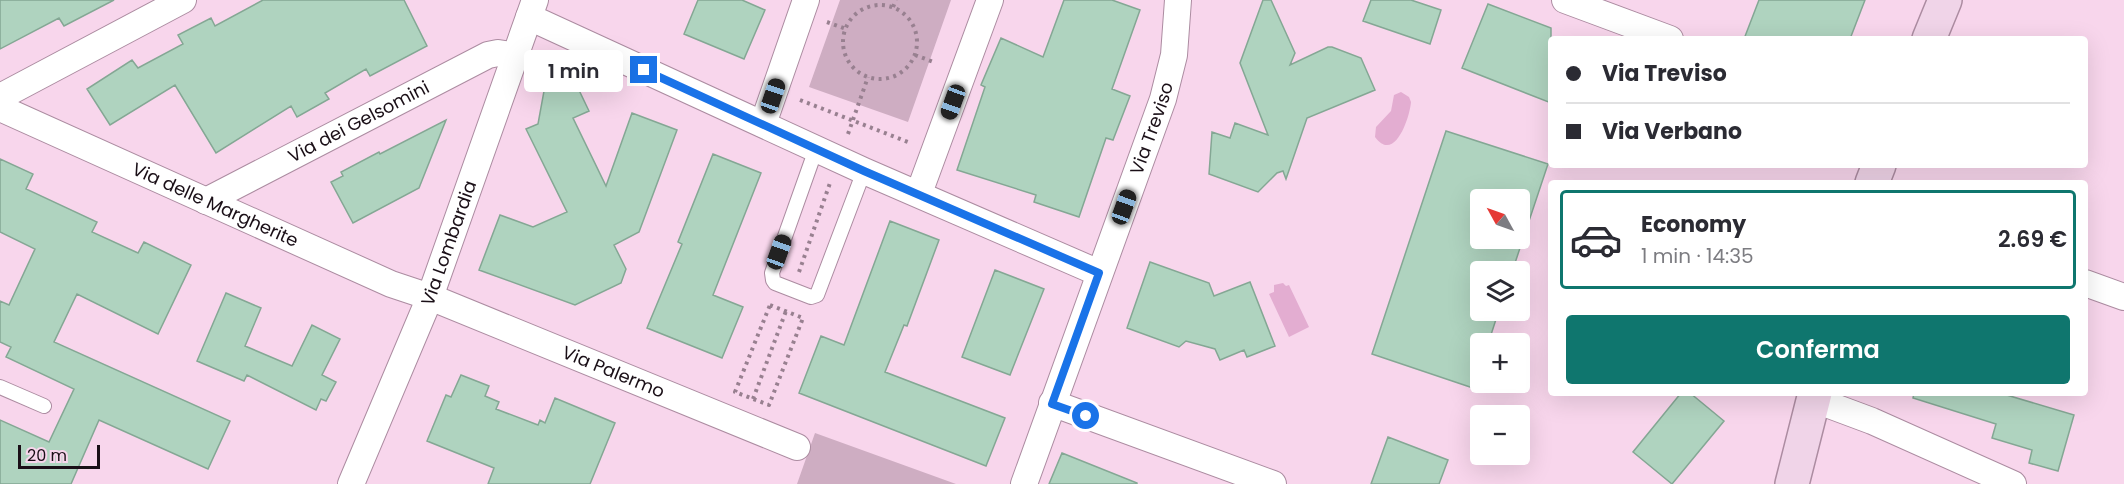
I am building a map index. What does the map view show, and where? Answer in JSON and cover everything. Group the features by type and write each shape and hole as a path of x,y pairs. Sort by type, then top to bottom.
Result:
{"street":[{"path":"0,97 183,0"},
{"path":"763,124 806,0"},
{"path":"919,194 990,0"},
{"name":"Via Treviso","path":"1024,484 1163,99 1174,55 1178,0"},
{"path":"1565,0 1662,36"},
{"path":"1930,36 1945,0"},
{"path":"532,9 816,149 1099,273"},
{"name":"Via Lombardia","path":"351,484 430,297 532,9"},
{"name":"Via dei Gelsomini","path":"206,201 488,55 498,53 516,56"},
{"name":"Via delle Margherite","path":"0,108 391,284 430,297"},
{"path":"2088,284 2124,297"},
{"name":"Via Palermo","path":"430,297 797,447"},
{"path":"1792,484 1814,396 2013,484"},
{"path":"1052,404 1273,484"}],"lane":[{"path":"816,149 772,273 775,283 811,297 817,295 864,171"},
{"path":"0,387 44,406"}],"path":[{"path":"893,7 896,0"},
{"path":"881,5 893,7 903,13 916,32 915,55 900,73 878,79 868,77 856,70 848,60 844,48 848,23 857,13 868,7 881,5"},
{"path":"829,11 825,22 846,29"},
{"path":"932,74 940,52"},
{"path":"915,55 936,63"},
{"path":"847,138 868,77"},
{"path":"797,99 908,142 912,130"},
{"path":"798,276 834,173"},
{"path":"770,305 786,311 803,318 769,405 735,392 770,305"},
{"path":"753,399 786,311"}],"shaded area":[{"path":"840,0 951,0 908,122 809,87"},
{"path":"1401,92 1409,97 1411,102 1408,117 1395,141 1389,145 1382,144 1375,137 1376,127 1391,111 1394,95"},
{"path":"1283,283 1286,286 1289,285 1309,327 1289,337 1269,294 1274,292 1274,285"},
{"path":"815,433 956,484 797,484"}],"building":[{"path":"0,0 114,0 64,26 59,18 0,49"},
{"path":"263,0 404,0 427,46 370,76 366,69 325,93 329,99 297,117 291,106 216,153 175,85 110,125 87,89 132,60 138,68 183,44 178,35 211,18 215,26"},
{"path":"698,0 742,0 765,10 744,59 684,34"},
{"path":"1064,0 1112,0 1140,10 1112,89 1130,96 1113,140 1106,138 1079,217 1034,202 1036,195 957,170 985,87 981,85 1001,38 1043,57"},
{"path":"1263,0 1271,0 1295,53 1290,65 1332,47 1361,58 1375,90 1307,118 1286,179 1283,171 1277,173 1258,192 1209,174 1212,132 1230,138 1235,123 1268,135 1240,63"},
{"path":"1371,0 1411,0 1441,10 1430,44 1363,21"},
{"path":"1759,0 1865,0 1851,36 1745,36"},
{"path":"1488,4 1551,28 1551,36 1548,36 1548,102 1462,68"},
{"path":"565,81 576,84 589,111 573,118 606,186 632,113 677,130 639,232 614,245 626,269 621,283 575,305 479,270 500,215 533,227 567,212 526,129 538,124 544,91"},
{"path":"446,120 419,188 353,223 331,182 343,176 341,172"},
{"path":"1446,131 1548,164 1530,218 1530,189 1470,189 1470,249 1520,249 1516,261 1470,261 1470,321 1495,321 1492,333 1470,333 1470,387 1372,354"},
{"path":"713,154 761,173 713,295 743,307 722,358 647,328 682,244 678,242"},
{"path":"0,159 33,174 26,189 97,222 92,232 138,253 144,242 191,265 158,334 77,294 54,342 230,421 208,469 99,420 71,484 0,484 0,420 49,442 74,389 6,357 11,347 0,342 0,301 9,305 35,249 0,232"},
{"path":"890,221 939,240 907,326 904,325 885,372 1005,418 986,466 799,393 821,336 844,345"},
{"path":"1150,262 1209,283 1214,296 1250,282 1275,346 1247,357 1244,350 1220,360 1215,349 1186,341 1179,347 1127,328"},
{"path":"995,270 1044,289 1010,375 962,357"},
{"path":"226,293 261,308 245,346 292,366 312,325 340,339 322,375 336,382 326,401 321,399 316,410 247,375 244,381 197,361"},
{"path":"461,375 489,386 485,396 499,402 496,409 538,425 540,420 545,423 555,398 615,423 590,484 488,484 494,468 427,441 446,395 451,397"},
{"path":"1679,396 1694,396 1724,421 1672,484 1633,452"},
{"path":"1913,396 2010,396 2074,415 2058,471 2029,463 2032,450 1992,438 1996,424 1913,398"},
{"path":"1388,437 1448,460 1439,484 1371,484"},
{"path":"1062,453 1137,483 1137,484 1049,484"}],"route":[{"path":"644,70 864,171 1099,273 1052,404 1086,416"}]}
